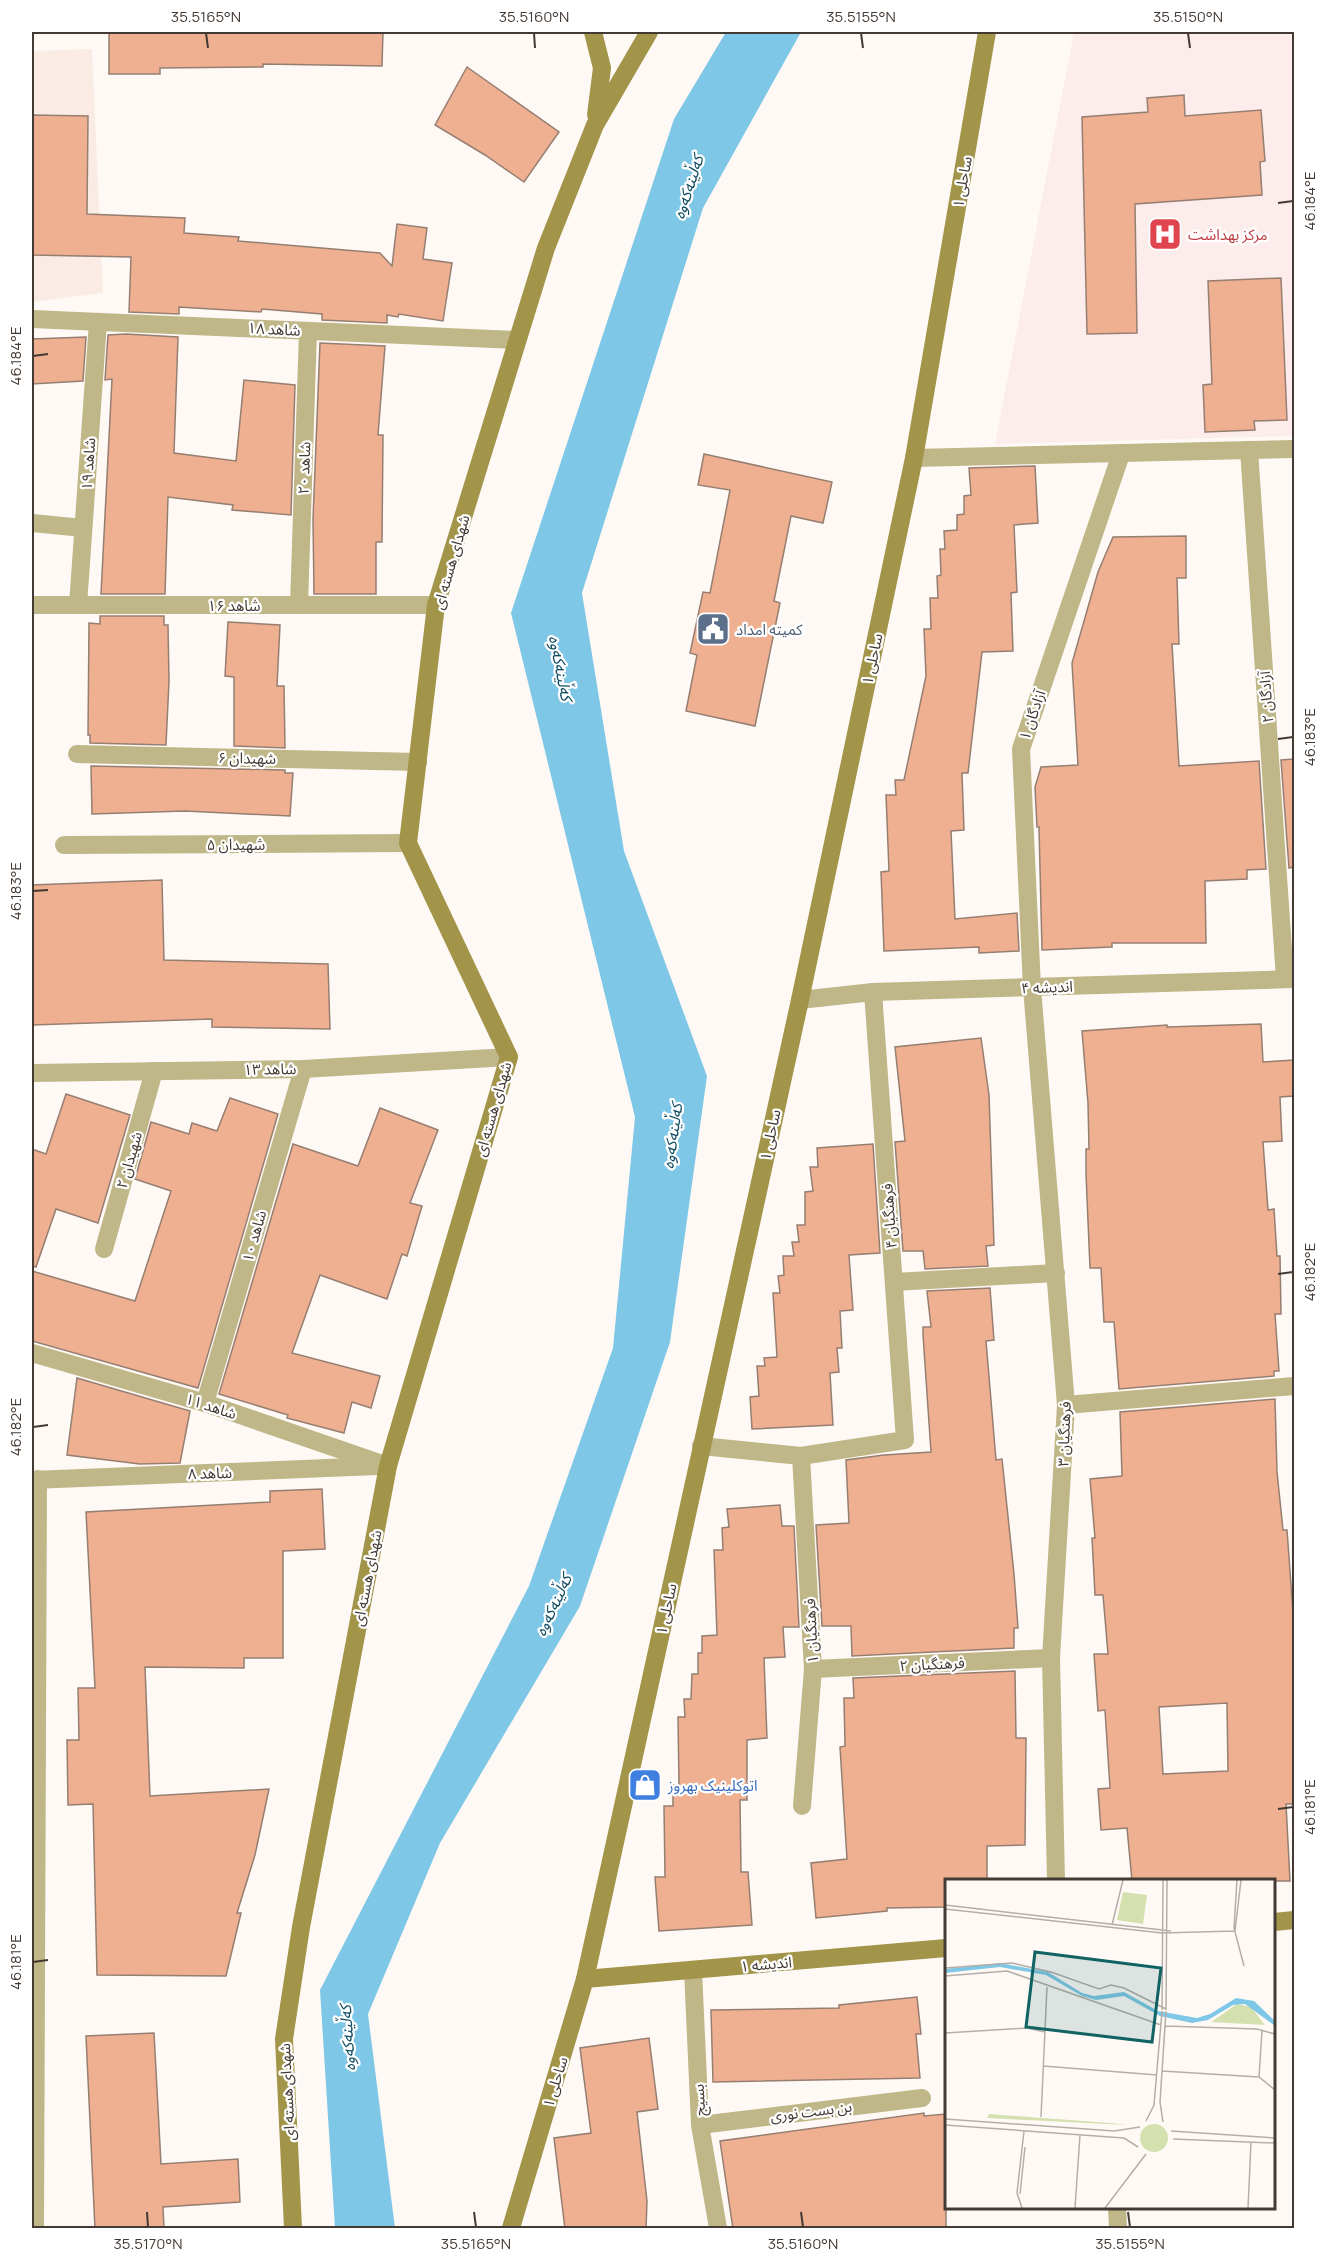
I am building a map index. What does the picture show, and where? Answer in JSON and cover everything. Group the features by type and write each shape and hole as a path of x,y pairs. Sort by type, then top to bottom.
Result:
{"street":[{"path":"593,32 602,68 595,124"},
{"name":"شهدای هسته ای","path":"293,2229 284,2039 303,1915 388,1466 509,1057 408,843 436,605 546,248 595,124 650,32"},
{"name":"ساحلی ۱","path":"511,2229 585,1979 800,1000 914,458 987,32"},
{"name":"شاهد ۱۸","path":"32,319 517,340"},
{"name":"شاهد ۱۹","path":"78,605 98,322"},
{"name":"شاهد ۲۰","path":"299,605 308,331"},
{"path":"914,458 1294,449"},
{"name":"آزادگان ۲","path":"1249,450 1290,979"},
{"name":"آزادگان ۱","path":"1032,988 1021,749 1121,454"},
{"path":"32,523 83,528"},
{"name":"شاهد ۱۶","path":"32,605 436,605"},
{"name":"شهیدان ۶","path":"77,754 418,762"},
{"name":"شهیدان ۵","path":"64,845 408,843"},
{"name":"اندیشه ۴","path":"800,1000 873,992 1290,979"},
{"name":"فرهنگیان ۳","path":"1032,988 1066,1405 1051,1658 1056,1879"},
{"name":"فرهنگیان ۴","path":"801,1456 905,1440 873,992"},
{"name":"شاهد ۱۳","path":"32,1073 303,1069 509,1057"},
{"name":"شاهد ۱۰","path":"205,1403 303,1069"},
{"name":"شهیدان ۲","path":"104,1249 154,1071"},
{"path":"894,1282 1056,1273"},
{"name":"شاهد ۱۱","path":"32,1353 205,1403 388,1466"},
{"path":"1066,1405 1294,1386"},
{"path":"701,1446 801,1456"},
{"name":"فرهنگیان ۱","path":"801,1456 813,1669 802,1806"},
{"name":"شاهد ۸","path":"35,1480 388,1466"},
{"path":"35,1480 35,2229"},
{"name":"فرهنگیان ۲","path":"813,1669 1051,1658"},
{"path":"1275,1922 1294,1920"},
{"name":"اندیشه ۱","path":"585,1979 945,1948"},
{"name":"بسیج","path":"693,1970 700,2125 718,2229"},
{"name":"بن بست نوری","path":"700,2125 922,2098"},
{"path":"1117,2209 1118,2229"}],"shaded area":[{"name":"مرکز بهداشت","path":"1074,32 1294,32 1294,436 995,444"},
{"path":"92,49 103,293 32,302 32,51"}],"water":[{"name":"کەڵینەکەوە","path":"726,32 801,32 703,208 582,593 624,851 707,1076 670,1342 580,1606 440,1843 368,2014 395,2228 335,2228 320,1990 529,1586 613,1348 635,1117 511,613 674,119"}],"building":[{"path":"383,32 382,66 263,64 263,67 160,68 160,74 109,74 109,33"},
{"path":"467,67 559,132 524,182 435,125"},
{"path":"1184,95 1185,116 1261,110 1265,161 1260,162 1262,195 1135,204 1137,333 1087,334 1082,117 1148,112 1147,98"},
{"path":"32,115 88,116 87,214 185,218 184,233 239,237 238,241 380,253 392,266 397,224 427,228 423,259 452,263 443,321 399,314 398,317 387,315 387,323 322,320 322,314 262,309 261,312 179,307 179,314 129,312 131,257 32,255"},
{"path":"1281,278 1287,420 1254,421 1255,430 1205,432 1203,385 1212,384 1208,281"},
{"path":"108,335 178,337 174,453 236,461 244,380 295,385 291,515 232,510 233,505 168,497 165,594 101,594 112,379 105,380"},
{"path":"86,337 83,381 32,384 32,339"},
{"path":"320,343 385,346 378,435 383,435 382,542 376,542 376,594 314,594 313,519"},
{"path":"704,454 832,482 823,523 791,516 774,601 780,603 755,726 686,711 697,655 690,653 703,592 710,593 730,490 698,485"},
{"path":"1035,466 1038,523 1014,525 1017,592 1011,593 1013,651 982,652 968,773 962,773 964,830 951,831 955,919 1017,913 1019,951 979,953 979,947 884,951 881,872 889,871 886,795 896,795 895,780 904,780 926,676 924,629 931,629 930,598 938,598 937,576 941,575 940,549 945,549 944,531 957,530 957,515 964,514 964,496 971,495 969,468"},
{"path":"1186,536 1186,578 1177,578 1179,644 1172,644 1179,766 1259,761 1266,869 1247,870 1247,879 1205,881 1206,943 1112,943 1112,947 1042,950 1039,827 1037,827 1035,787 1041,767 1078,765 1072,663 1098,572 1113,537"},
{"path":"100,616 164,616 164,625 168,625 169,681 166,745 90,743 90,735 88,735 89,623 100,624"},
{"path":"228,622 280,625 277,686 284,686 285,748 234,746 234,677 225,676"},
{"path":"1294,759 1294,867 1289,868 1281,760"},
{"path":"91,766 285,770 285,773 293,773 290,816 185,811 92,814"},
{"path":"162,880 164,960 328,964 330,1029 212,1027 212,1019 32,1025 32,885"},
{"path":"1261,1024 1263,1062 1294,1060 1294,1096 1280,1097 1282,1141 1263,1142 1268,1210 1274,1209 1277,1256 1280,1256 1281,1314 1275,1314 1279,1371 1274,1371 1274,1376 1119,1389 1114,1322 1104,1322 1101,1268 1090,1268 1086,1174 1086,1149 1089,1149 1088,1103 1082,1031 1167,1025 1167,1027"},
{"path":"981,1038 989,1095 994,1245 986,1246 988,1266 925,1269 923,1251 903,1251 895,1142 905,1141 895,1047"},
{"path":"66,1094 130,1115 98,1223 56,1209 36,1267 32,1266 32,1149 46,1154"},
{"path":"230,1098 278,1114 198,1388 32,1341 32,1271 135,1301 171,1191 135,1179 151,1122 189,1134 192,1123 217,1131"},
{"path":"380,1108 438,1130 410,1203 422,1206 407,1256 402,1254 387,1299 320,1275 292,1353 380,1376 371,1408 352,1402 344,1433 287,1418 288,1415 219,1394 293,1144 358,1166"},
{"path":"873,1144 880,1253 849,1255 853,1310 840,1311 842,1348 837,1348 839,1372 830,1373 833,1425 752,1429 750,1397 759,1396 757,1366 765,1366 764,1358 777,1357 773,1293 780,1293 778,1276 784,1275 783,1256 794,1256 792,1242 799,1242 797,1225 805,1225 805,1192 813,1191 810,1167 818,1167 817,1148"},
{"path":"990,1288 994,1340 986,1341 996,1460 1002,1459 1014,1574 1018,1628 1014,1628 1014,1648 852,1656 851,1626 822,1626 816,1525 849,1523 846,1460 931,1452 923,1335 923,1327 931,1327 927,1291"},
{"path":"77,1378 190,1411 180,1463 140,1464 67,1455"},
{"path":"1275,1399 1277,1472 1283,1530 1287,1530 1294,1626 1294,1804 1286,1804 1290,1881 1275,1881 1275,1879 1132,1879 1127,1828 1101,1830 1098,1789 1110,1788 1105,1710 1098,1711 1094,1654 1108,1654 1103,1595 1095,1595 1092,1538 1095,1538 1090,1479 1122,1476 1120,1412","holes":["1227,1703 1228,1771 1163,1774 1159,1707"]},
{"path":"322,1489 325,1549 283,1551 283,1658 244,1658 244,1668 145,1667 150,1796 269,1789 255,1855 237,1913 241,1913 226,1976 97,1975 93,1804 68,1805 67,1740 79,1740 78,1688 95,1688 86,1512 270,1502 270,1491"},
{"path":"780,1505 782,1526 794,1526 799,1627 783,1627 785,1657 764,1658 767,1738 747,1740 747,1800 740,1800 741,1872 748,1872 752,1925 659,1931 655,1877 665,1877 664,1806 673,1806 673,1785 679,1785 678,1717 685,1717 684,1699 691,1699 692,1674 698,1674 698,1653 702,1653 702,1636 717,1635 714,1550 723,1550 722,1528 729,1527 727,1509"},
{"path":"1015,1671 1016,1738 1026,1738 1025,1845 987,1846 987,1879 945,1879 945,1907 887,1908 887,1911 816,1918 811,1863 847,1859 840,1747 845,1746 844,1698 854,1698 853,1678"},
{"path":"917,1997 921,2034 916,2034 920,2078 713,2082 711,2010 839,2008 839,2005"},
{"path":"154,2033 161,2164 238,2159 240,2202 163,2207 164,2229 95,2229 86,2036"},
{"path":"649,2038 658,2109 637,2112 647,2201 646,2229 565,2229 554,2138 591,2133 580,2048"},
{"path":"924,2113 924,2116 945,2114 946,2229 733,2229 720,2141"}],"place":[{"name":"مرکز بهداشت","path":"1165,234"},
{"name":"کمیته امداد","path":"713,629"},
{"name":"اتوکلینیک بهروز","path":"645,1785"}]}
